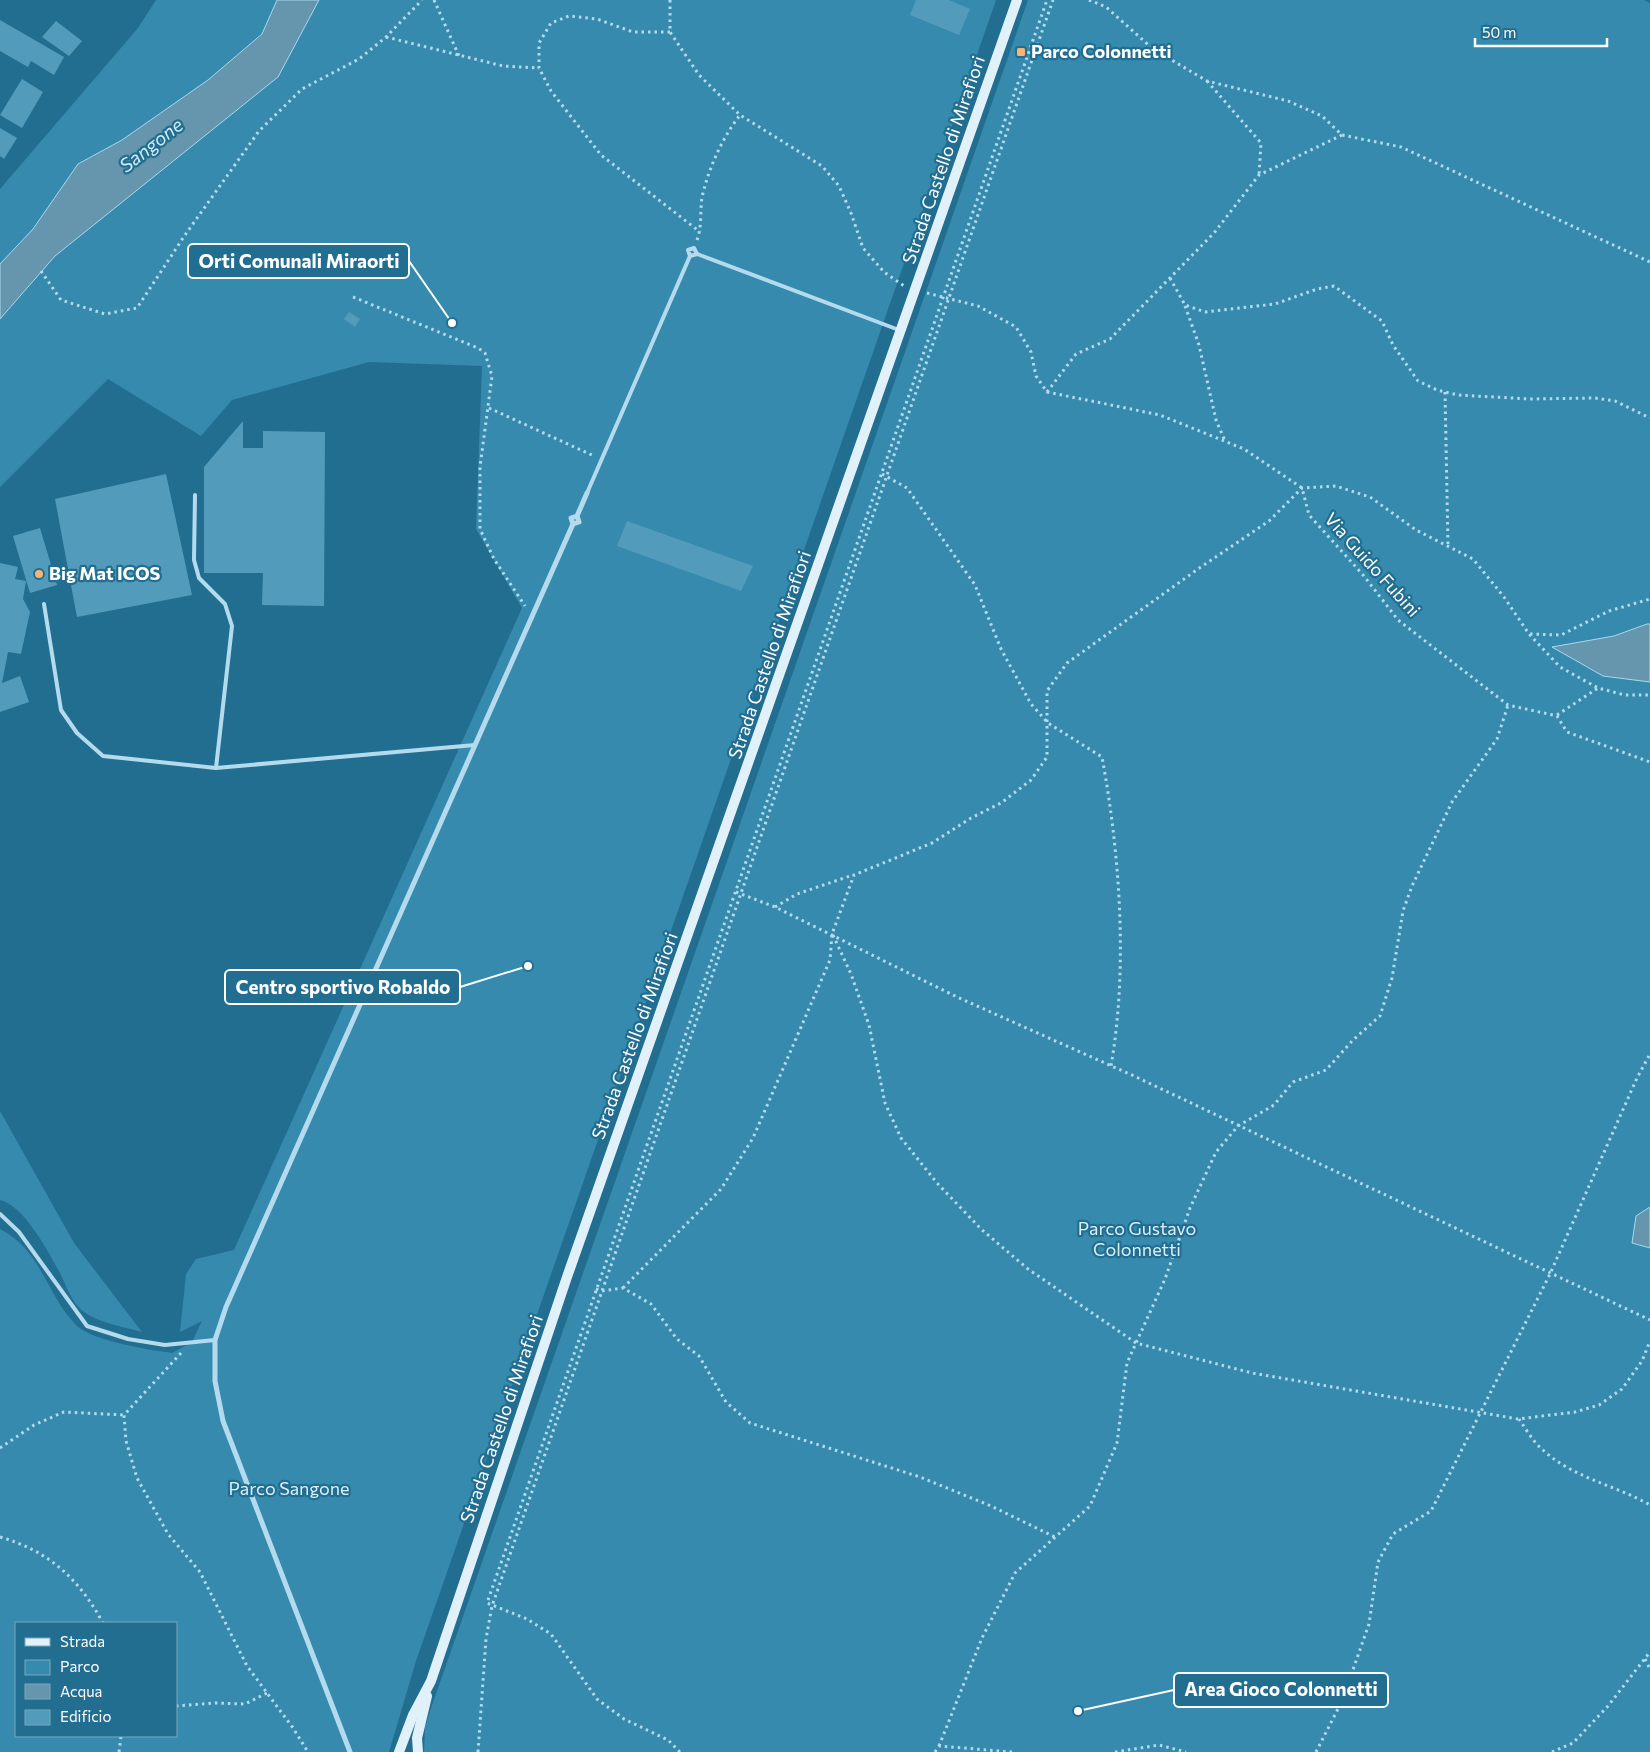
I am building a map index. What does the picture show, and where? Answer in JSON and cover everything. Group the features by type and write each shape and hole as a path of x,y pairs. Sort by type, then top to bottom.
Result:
{"street":[{"name":"Strada Castello di Mirafiori","path":"399,1752 413,1715 431,1681 567,1277 1017,0"},
{"path":"350,1752 223,1421 215,1381 215,1340 226,1307 474,745 573,524 579,522 577,516 587,493"},
{"path":"418,1752 417,1738 431,1681"}],"lane":[{"path":"587,493 690,256 688,250 694,248 697,254"},
{"path":"690,256 697,254 901,331"},
{"path":"195,495 194,560 199,578 224,604 232,626 216,768"},
{"path":"44,604 62,710 77,733 103,756 216,768 474,745"},
{"path":"0,1214 19,1232 87,1326 139,1342 165,1346 215,1340"}],"path":[{"path":"41,271 61,300 105,314 137,308 185,235 259,131 302,89 359,60 386,37 422,0"},
{"path":"434,0 459,57"},
{"path":"670,0 670,32 699,75 740,115 822,166 839,186 863,248 884,272 902,285 978,306 1016,327 1031,352 1036,376 1047,392 1160,415 1244,449 1302,488 1336,486 1370,497 1416,530 1473,559 1504,597 1529,634 1560,667 1598,688 1625,695 1650,695"},
{"path":"680,1752 668,1740 624,1719 597,1699 551,1634 527,1619 487,1603 1047,0"},
{"path":"478,1752 486,1639 492,1606 1053,0"},
{"path":"1089,0 1106,7 1153,49 1207,81 1288,101 1322,116 1342,135 1400,147 1650,262"},
{"path":"670,32 633,32 597,19 569,16 551,23 539,43 539,68 551,91 601,154 700,232 703,193 725,136 740,115"},
{"path":"386,37 459,57 503,66 539,68"},
{"path":"1207,81 1261,143 1259,175"},
{"path":"1047,392 1076,354 1110,339 1214,233 1259,175 1342,135"},
{"path":"1170,278 1185,305 1199,345 1216,420 1225,441"},
{"path":"1185,305 1206,312 1265,305 1317,289 1334,286 1382,321 1393,345 1418,381 1458,395 1530,399 1595,398 1615,401 1650,418"},
{"path":"353,297 478,348 485,353 492,376 480,467 480,529 494,560 520,601 534,611"},
{"path":"1445,392 1448,546"},
{"path":"489,408 601,459"},
{"path":"882,474 907,488 975,585 1001,649 1030,704 1048,723 1102,757 1108,788 1116,858 1119,963 1118,1026 1111,1066"},
{"path":"775,907 797,894 854,875 932,843 972,818 1001,803 1031,780 1047,757 1047,691 1067,663 1198,569 1269,521 1302,488"},
{"name":"Via Guido Fubini","path":"1302,488 1309,515 1364,576 1398,620 1508,705 1557,716"},
{"path":"1529,634 1561,635 1609,611 1650,600"},
{"path":"1598,688 1557,716 1567,732 1650,762"},
{"path":"935,1752 982,1638 1015,1573 1090,1506 1117,1443 1127,1363 1165,1279 1190,1208 1216,1152 1238,1126 1274,1105 1293,1082 1326,1070 1352,1040 1380,1016 1392,978 1403,911 1412,886 1452,802 1497,739 1508,705"},
{"path":"596,1289 602,1292 622,1288 721,1189 753,1138 830,960 832,934 854,875"},
{"path":"736,892 775,907 957,997 1111,1066 1650,1320"},
{"path":"832,934 851,974 869,1025 885,1102 901,1138 937,1183 981,1229 1028,1269 1136,1343 1252,1373 1518,1419 1575,1412 1599,1404 1622,1390 1642,1361 1650,1342"},
{"path":"1316,1752 1342,1701 1369,1624 1378,1562 1392,1534 1432,1511 1483,1412 1550,1274 1637,1078 1650,1054"},
{"path":"622,1288 652,1304 677,1339 699,1356 726,1402 750,1423 920,1477 991,1506 1055,1537"},
{"path":"192,1342 124,1415 126,1441 137,1478 168,1534 200,1572 247,1666 293,1728 308,1752"},
{"path":"0,1448 34,1425 64,1412 124,1415"},
{"path":"1518,1419 1542,1450 1565,1467 1625,1491 1650,1505"},
{"path":"0,1538 44,1555 79,1584 102,1622"},
{"path":"1552,1752 1573,1743 1608,1706 1650,1652"},
{"path":"1644,1659 1650,1670"},
{"path":"178,1706 215,1703 245,1704 267,1692"},
{"path":"119,1752 121,1737"},
{"path":"1114,1752 1159,1745 1186,1752"},
{"path":"939,1746 1012,1752"}],"green space":[{"path":"156,0 277,0 262,34 208,80 122,140 78,164 33,229 0,264 0,189 138,28"},
{"name":"Parco Sangone","path":"319,0 996,0 416,1661 389,1752 0,1752 0,1229 26,1249 43,1274 58,1302 77,1326 85,1331 122,1344 172,1353 192,1342 202,1321 180,1332 186,1274 196,1259 234,1250 522,608 476,529 482,366 369,362 232,400 201,436 108,379 0,487 0,319 54,256 278,77"},
{"name":"Parco Gustavo Colonnetti","path":"1028,0 1644,0 1650,3 1650,1752 424,1752 425,1728 430,1711"},
{"path":"0,1111 74,1243 142,1332 97,1319 82,1310 71,1297 43,1242 27,1220 9,1204 0,1200"}],"water":[{"name":"Sangone","path":"277,0 319,0 278,77 55,256 0,319 0,264 33,229 78,164 122,140 208,80 262,34"},
{"path":"1650,624 1650,682 1603,676 1552,647 1614,636"},
{"path":"1650,1207 1650,1248 1632,1243 1636,1216"}],"building":[{"path":"916,0 949,0 970,9 959,35 910,15"},
{"path":"0,20 64,57 54,75 31,61 28,67 0,51"},
{"path":"56,21 82,41 69,56 42,37"},
{"path":"22,79 43,92 22,128 0,115"},
{"path":"0,128 17,138 4,159 0,156"},
{"path":"349,312 360,319 355,327 344,319"},
{"path":"243,421 243,448 263,448 263,431 325,432 324,606 262,605 263,573 204,573 204,467"},
{"path":"166,474 192,595 77,617 55,499"},
{"path":"627,521 753,566 741,591 617,546"},
{"path":"40,528 57,585 30,593 13,536"},
{"path":"0,563 18,567 15,579 26,581 23,599 30,612 21,654 8,652 2,683 20,676 29,702 0,712"}],"place":[{"name":"Parco Colonnetti","path":"1021,52"},
{"name":"Orti Comunali Miraorti","path":"452,323"},
{"name":"Big Mat ICOS","path":"39,574"},
{"name":"Centro sportivo Robaldo","path":"528,966"},
{"name":"Area Gioco Colonnetti","path":"1078,1711"}]}
